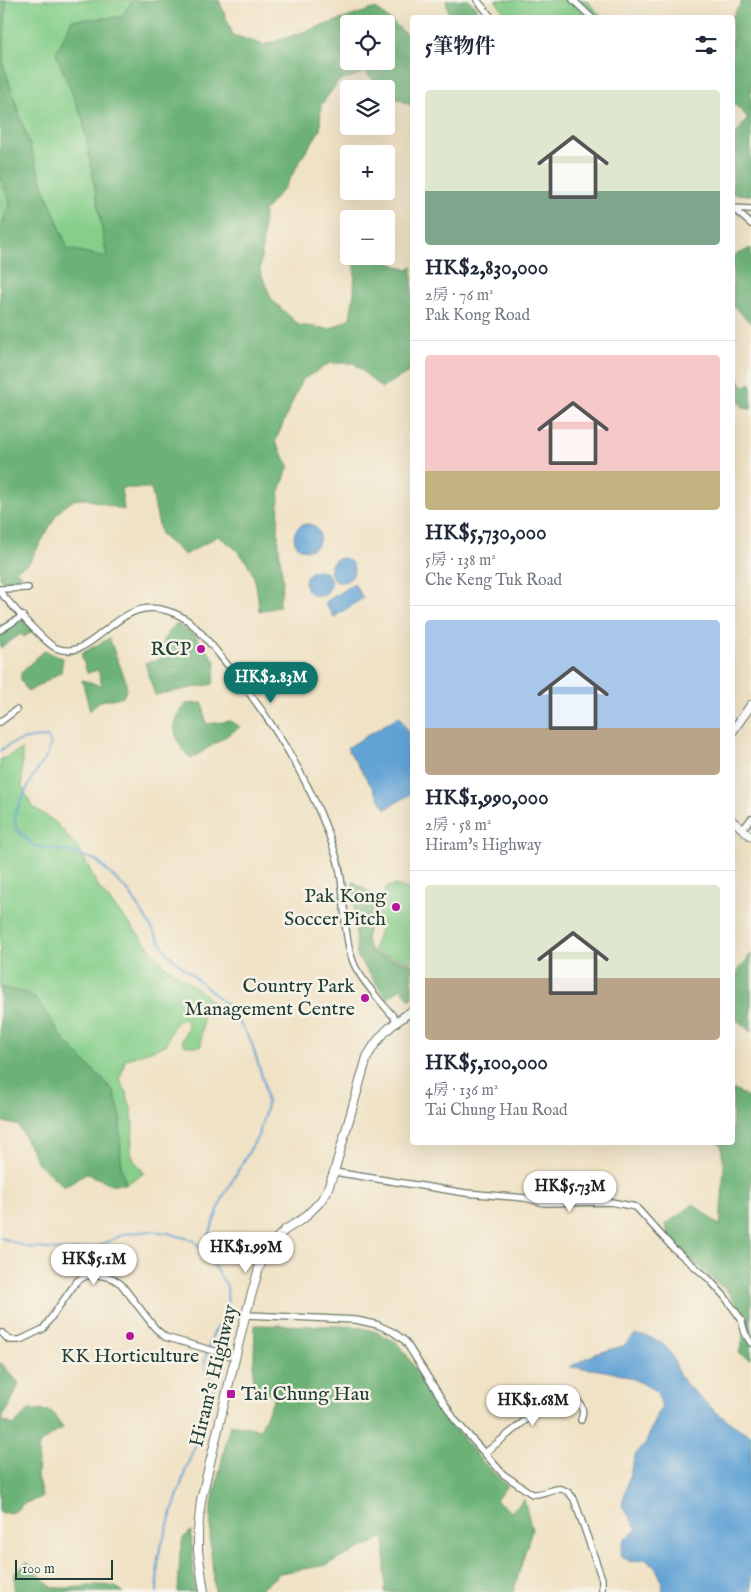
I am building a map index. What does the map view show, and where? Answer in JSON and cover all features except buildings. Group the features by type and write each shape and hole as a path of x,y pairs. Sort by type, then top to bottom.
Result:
{"main road":[{"path":"735,728 751,705"},
{"name":"Hiram's Highway","path":"204,1592 198,1551 199,1514 235,1357 259,1268 269,1248 285,1230 304,1218 326,1193 334,1172 367,1057 374,1043 397,1021 410,1012"}],"street":[{"path":"478,0 490,15"},
{"path":"573,0 589,15"},
{"path":"735,208 751,209"},
{"path":"735,210 751,224"},
{"path":"0,590 28,588"},
{"path":"0,590 50,644 56,648 77,650 85,646 122,617 145,609 155,608 171,612 186,619 199,631 257,702 300,770 329,833 339,866 348,938 354,962 360,975 397,1021"},
{"path":"0,630 23,616"},
{"path":"0,722 16,710"},
{"path":"743,829 751,819"},
{"path":"735,822 751,837"},
{"path":"334,1172 466,1193 525,1198 544,1203 610,1202 636,1207 673,1248 709,1279 725,1297 741,1318 745,1333 751,1343"},
{"path":"2,1333 9,1340 20,1340 43,1330 77,1282 86,1276 100,1275 112,1278 121,1284 159,1333 170,1339 198,1348 235,1357"},
{"path":"246,1315 356,1320 378,1325 393,1332 405,1341 455,1420 503,1474 528,1493 536,1495 556,1489 570,1492 574,1498 602,1579 602,1592"},
{"path":"485,1453 553,1398 564,1396 575,1400 582,1408 581,1420"}],"green space":[{"path":"0,0 6,0 3,64 40,177 68,249 107,257 83,120 56,54 72,20 121,17 133,0 219,0 233,35 264,45 340,20 340,70 395,70 395,24 410,37 410,105 395,98 395,80 373,80 365,72 340,80 321,105 320,130 285,187 264,211 260,271 272,300 299,325 330,329 350,318 354,293 355,265 395,265 408,270 410,268 410,371 381,388 354,363 330,363 302,380 275,442 289,465 279,494 278,540 283,581 279,607 259,611 254,577 250,568 238,551 218,536 185,555 161,535 151,488 121,488 124,510 87,499 74,500 57,514 29,563 15,570 21,575 18,580 12,583 4,583 0,578 0,231 10,201 0,176"},
{"path":"6,0 133,0 121,17 72,20 56,53 83,120 107,258 68,249 40,177 3,64"},
{"path":"446,0 469,0 478,9 469,15 449,15"},
{"path":"495,0 586,0 600,15 506,15"},
{"path":"743,0 751,0 751,195 735,194 735,135 748,118 735,105 735,15 733,15"},
{"path":"376,8 384,15 355,15"},
{"path":"0,176 10,201 0,231"},
{"path":"751,248 751,323 735,308 735,256"},
{"path":"735,374 744,387 751,383 751,409 744,408 735,394"},
{"path":"24,618 35,630 24,637 21,634 0,648 0,632"},
{"path":"176,624 195,635 216,662 213,684 155,695 145,663 161,659 161,648 164,640"},
{"path":"109,638 126,681 126,691 123,697 100,701 90,711 82,680 102,686 98,670 87,673 81,654"},
{"path":"45,650 63,658 61,672 28,692 21,680 21,672"},
{"path":"203,703 206,724 231,721 240,727 191,759 178,740 175,724 186,704"},
{"path":"22,749 22,787 33,807 55,822 80,850 99,888 165,966 205,994 213,1005 203,1015 201,1046 185,1046 182,1040 188,1026 185,1019 177,1022 172,1028 166,1045 125,1060 120,1079 132,1112 131,1152 134,1160 144,1173 126,1184 121,1167 120,1114 114,1092 73,1051 56,1029 0,987 0,760"},
{"path":"353,881 376,896 366,940 372,953 410,963 410,1000 401,988 387,999 357,956"},
{"name":"Pak Kong Soccer Pitch","path":"394,885 410,889 410,961 373,951 381,926 375,924 386,888"},
{"path":"751,954 751,1032 735,1019 735,978"},
{"path":"0,987 26,993 36,998 64,1040 114,1092 120,1114 121,1167 126,1184 111,1184 86,1173 64,1187 37,1162 19,1126 0,1121"},
{"path":"735,1090 747,1097 751,1106 751,1359 739,1353 748,1322 729,1293 669,1241 666,1224 694,1204 720,1226 724,1167 721,1145 735,1145"},
{"path":"255,1325 354,1326 377,1332 396,1342 406,1354 435,1403 479,1458 507,1486 496,1500 511,1512 524,1499 532,1530 513,1592 385,1592 385,1537 326,1565 280,1573 258,1592 215,1592 210,1544 211,1508 230,1424 260,1429 275,1397 253,1382"},
{"path":"0,1363 19,1383 1,1420 14,1425 29,1410 51,1411 63,1428 39,1444 37,1476 42,1497 23,1504 14,1512 0,1513"},
{"path":"191,1531 195,1592 178,1592 180,1553 183,1538"},
{"path":"27,1562 52,1587 69,1588 99,1585 116,1588 123,1592 14,1592 15,1573"}],"water":[{"path":"307,524 316,528 320,537 316,546 307,550 298,546 294,537 298,528"},
{"path":"337,558 347,558 354,565 354,575 347,582 337,582 330,575 330,565"},
{"path":"318,570 327,574 331,583 327,592 318,596 309,592 305,583 309,574"},
{"path":"354,583 363,598 334,617 324,603"},
{"path":"399,716 410,735 410,794 386,809 347,748"},
{"path":"635,1335 652,1338 666,1347 673,1357 679,1375 687,1385 709,1406 751,1435 751,1592 663,1592 659,1574 646,1559 631,1562 621,1556 624,1540 637,1529 622,1505 635,1455 646,1443 654,1421 662,1407 657,1392 635,1380 615,1373 569,1367 595,1354 623,1346"}],"waterway":[{"path":"0,751 22,740 47,737 51,743 47,756 32,778 15,813 16,829 34,846 67,851 96,860 130,893 167,953 230,1008 251,1041 264,1083 267,1105 259,1134 223,1197 207,1240 206,1254"},
{"path":"0,1237 26,1247 70,1251 99,1246 124,1234 149,1231 168,1233 193,1240 206,1254 227,1286 228,1311 212,1336 205,1360 205,1367 214,1391 213,1400 187,1466 158,1556 157,1592"}],"place":[{"name":"RCP","path":"201,649"},
{"name":"Pak Kong Soccer Pitch","path":"396,907"},
{"name":"Country Park Management Centre","path":"365,998"},
{"name":"KK Horticulture","path":"130,1336"},
{"name":"Tai Chung Hau","path":"231,1394"}]}
